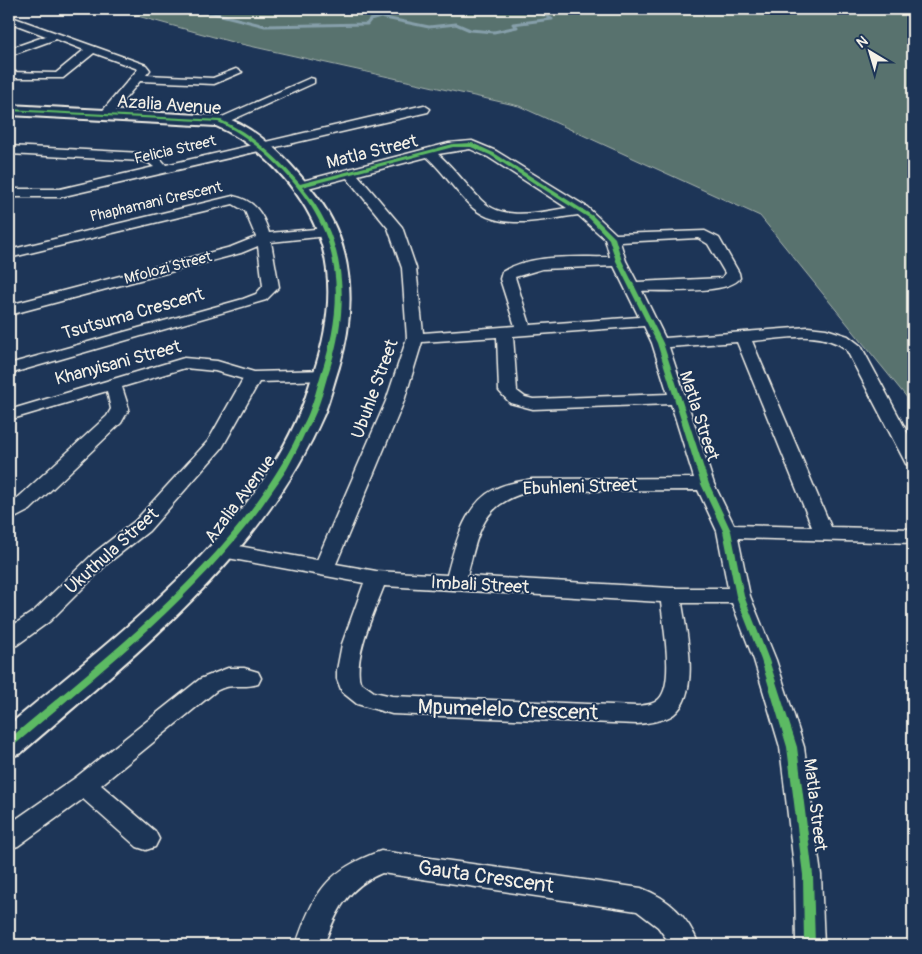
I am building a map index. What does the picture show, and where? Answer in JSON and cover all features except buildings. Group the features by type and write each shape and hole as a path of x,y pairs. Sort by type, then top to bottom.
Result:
{"street":[{"path":"10,20 142,68 144,70 139,78 105,115"},
{"path":"9,53 55,36"},
{"path":"9,75 60,76 92,49"},
{"path":"139,78 214,81 236,72"},
{"path":"219,122 310,82"},
{"name":"Felicia Street","path":"9,192 51,195 424,109"},
{"name":"Azalia Avenue","path":"9,110 219,122 235,126 300,186 316,207 339,268 339,318 327,375 306,428 275,483 222,550 147,625 9,744"},
{"name":"Matla Street","path":"300,186 463,145 480,148 582,210 612,238 619,260 660,343 705,484 727,531 740,596 765,660 792,747 808,875 810,945"},
{"path":"9,150 142,157 154,160 163,169"},
{"path":"430,153 450,170 477,203 492,215 514,217 582,210"},
{"name":"Ubuhle Street","path":"324,568 395,401 415,338 409,268 399,238 394,227 350,173"},
{"name":"Phaphamani Crescent","path":"9,254 233,200 244,202 249,207 265,238 271,287 267,293"},
{"name":"Mfolozi Street","path":"9,310 236,250 265,238 327,232"},
{"path":"612,238 700,234 714,241 732,272 732,278 727,282 717,284 632,288"},
{"path":"524,330 508,279 511,271 526,266 619,260"},
{"name":"Tsutsuma Crescent","path":"9,370 248,302 267,293"},
{"path":"415,338 649,321"},
{"path":"505,332 508,391 512,398 521,402 533,404 677,399"},
{"path":"660,343 819,332 844,339 853,346 913,460"},
{"path":"743,338 824,534"},
{"name":"Khanyisani Street","path":"9,415 184,364 217,366 253,377 327,375"},
{"name":"Ukuthula Street","path":"9,639 42,616 101,558 142,526 216,444 253,377"},
{"path":"9,515 23,506 115,419 120,408 113,384"},
{"name":"Ebuhleni Street","path":"455,584 471,530 484,508 496,496 511,489 532,485 705,484"},
{"path":"727,531 913,536"},
{"name":"Imbali Street","path":"222,550 376,578 671,595 740,596"},
{"name":"Mpumelelo Crescent","path":"376,578 351,655 348,679 355,691 370,701 392,706 637,715 652,713 667,706 675,696 678,679 671,595"},
{"path":"9,838 84,785 208,686 222,677 236,675 250,678"},
{"path":"84,785 146,839"},
{"name":"Gauta Crescent","path":"310,945 330,896 347,877 381,862 640,900 659,910 674,926 685,945"}],"green space":[{"path":"112,9 913,9 913,405 760,216 519,106 232,42"}],"waterway":[{"path":"183,9 213,13 265,26 367,24 370,20 381,17"},
{"path":"294,9 346,10 381,17"},
{"path":"381,17 429,27 456,24 470,30 494,32 517,27 513,24 552,19 543,14 579,9 595,12"}],"cycle path":[{"path":"9,110 219,121 232,127 247,136 277,162 315,207 329,236 339,284 336,334 312,413 283,470 246,522 203,571 156,618 9,744"},
{"path":"300,186 453,146 472,145 492,154 591,217 612,238 619,261 660,343 705,484 727,531 740,596 765,660 792,747 808,875 810,945"}]}
